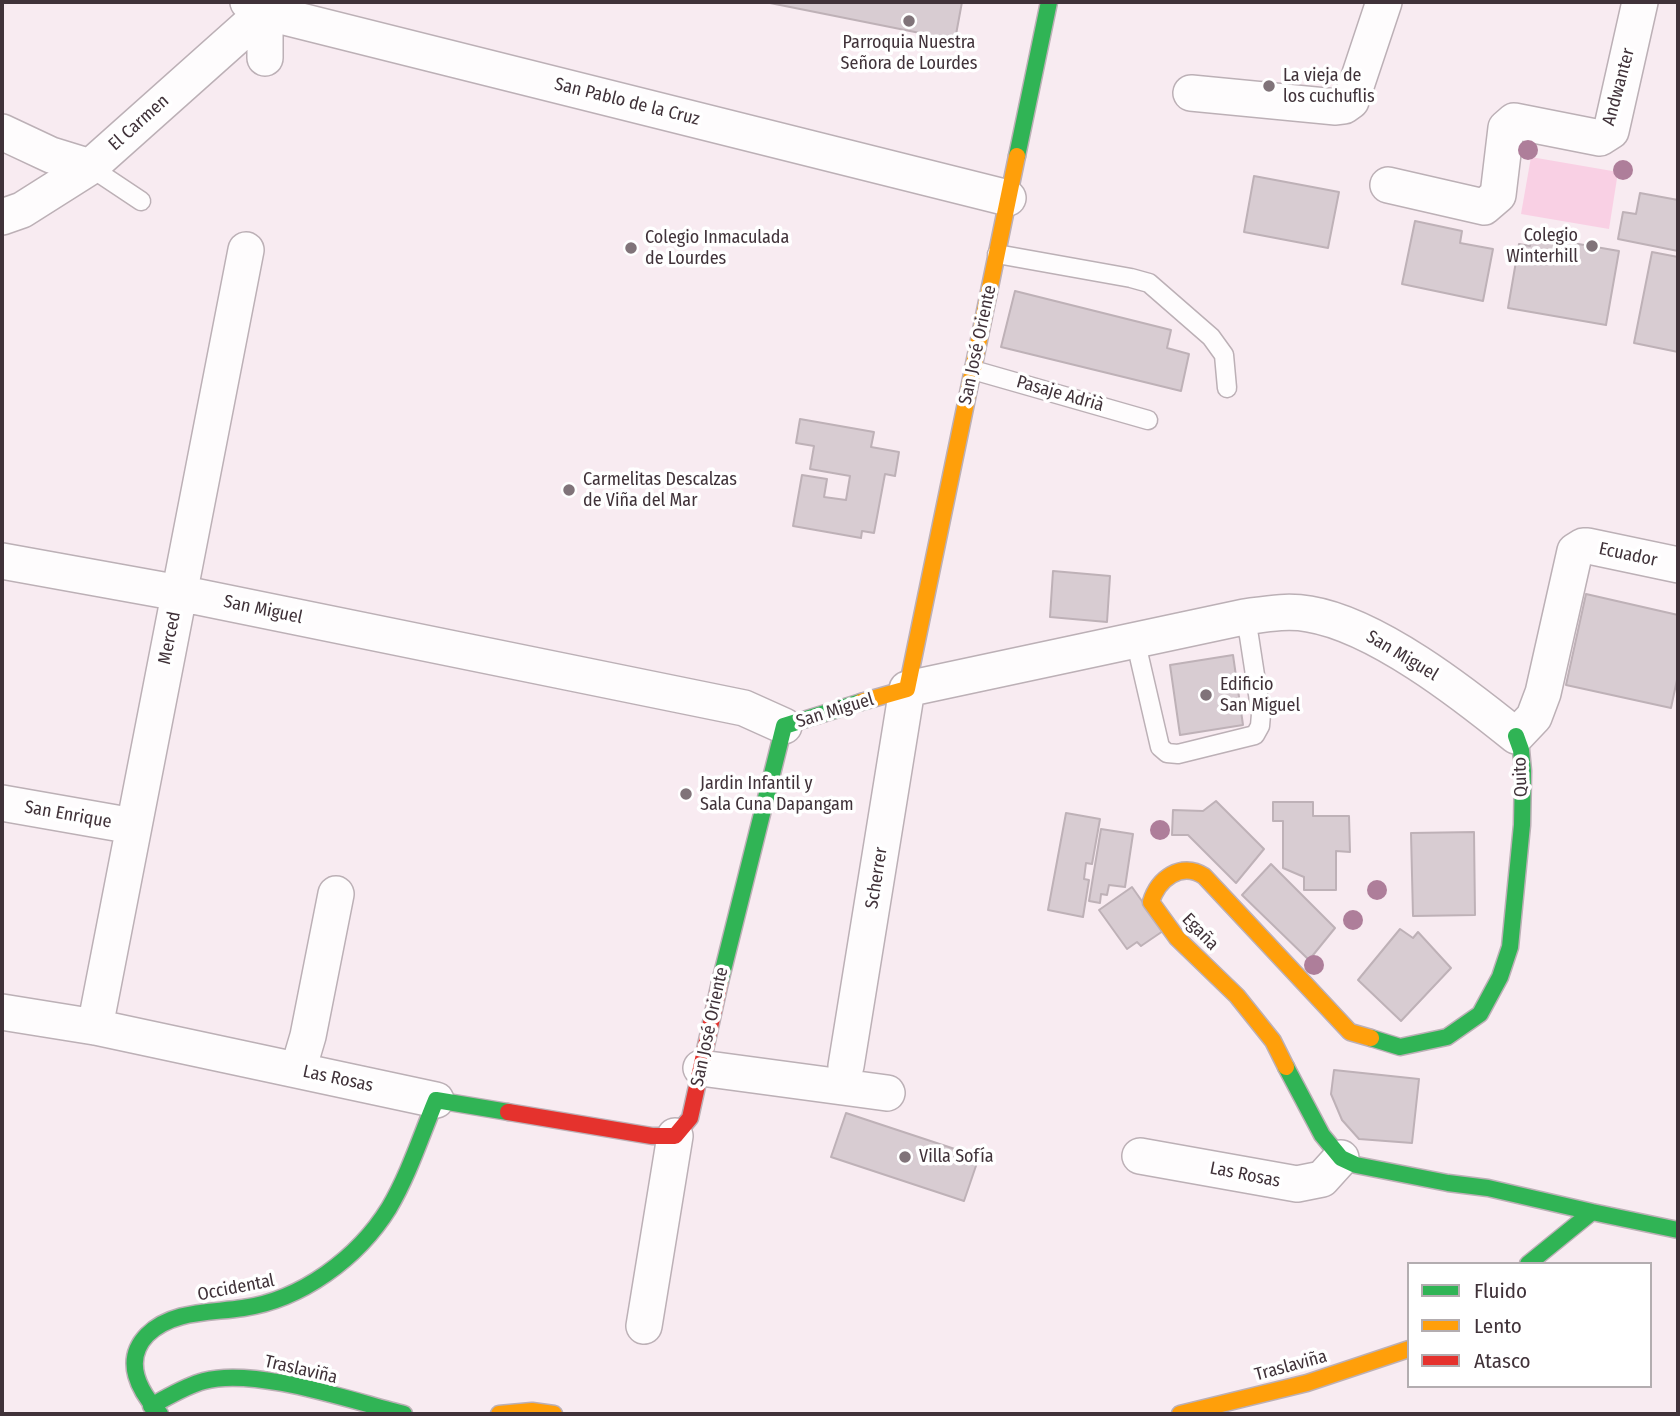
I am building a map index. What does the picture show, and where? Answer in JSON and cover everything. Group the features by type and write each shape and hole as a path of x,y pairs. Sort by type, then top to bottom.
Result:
{"street":[{"name":"San José Oriente","path":"907,689 1049,2"},
{"path":"1191,93 1344,106 1351,101 1384,2"},
{"name":"Andwanter","path":"1388,185 1484,207 1498,195 1506,128 1514,121 1600,138 1611,131 1640,2"},
{"name":"San Pablo de la Cruz","path":"263,5 1008,198"},
{"path":"263,5 265,58"},
{"name":"El Carmen","path":"2,217 22,210 90,167 263,5"},
{"path":"2,132 51,155 90,167"},
{"name":"Merced","path":"95,1027 246,250"},
{"name":"Ecuador","path":"1578,548 1588,546 1678,565"},
{"name":"Quito","path":"1500,977 1510,947 1522,825 1523,771 1521,750 1516,736 1527,726 1539,707 1575,551 1578,548"},
{"name":"San Miguel","path":"2,561 179,593 744,708 784,726 907,689 1244,617 1298,613 1330,618 1352,627 1435,676 1516,736"},
{"name":"Scherrer","path":"846,1066 907,689"},
{"name":"San José Oriente","path":"644,1326 675,1136 690,1118 734,920 784,726"},
{"name":"San Enrique","path":"2,803 133,827"},
{"name":"Egaña","path":"1341,1158 1322,1135 1273,1041 1237,996 1177,938 1154,909 1152,894 1169,875 1180,870 1197,872 1215,886 1350,1032 1400,1047 1447,1037 1480,1014 1500,977"},
{"path":"298,1070 308,1036 335,894"},
{"name":"Las Rosas","path":"2,1012 95,1027 436,1100 652,1136 675,1136"},
{"path":"702,1068 887,1093"},
{"name":"Occidental","path":"155,1410 140,1391 132,1365 136,1349 147,1334 162,1324 182,1317 248,1307 288,1297 323,1275 359,1244 388,1208 436,1100"},
{"name":"Las Rosas","path":"1140,1156 1297,1184 1322,1179 1341,1158"},
{"path":"1341,1158 1356,1165 1488,1188 1678,1230"},
{"path":"1530,1262 1592,1212"},
{"name":"Traslaviña","path":"1180,1414 1307,1383 1407,1350"},
{"name":"Traslaviña","path":"155,1410 189,1386 207,1380 239,1377 272,1381 404,1414"},
{"path":"499,1414 532,1411 554,1414"}],"lane":[{"path":"90,167 141,201"},
{"path":"997,254 1149,283 1211,337 1224,355 1227,388"},
{"name":"Pasaje Adrià","path":"973,370 1148,420"},
{"path":"1135,639 1160,747 1167,753 1178,754 1255,735 1260,726 1249,636 1244,617"}],"shaded area":[{"path":"1531,157 1618,172 1609,229 1521,214"}],"building":[{"name":"Parroquia Nuestra Señora de Lourdes","path":"765,2 962,2 955,40"},
{"path":"1254,176 1339,192 1328,248 1244,232"},
{"path":"1640,193 1678,200 1678,251 1618,239 1623,212 1636,214"},
{"path":"1415,221 1462,231 1460,243 1493,249 1483,301 1402,284"},
{"path":"1532,236 1619,251 1606,325 1508,308 1519,244 1530,246"},
{"path":"1652,252 1678,257 1678,352 1634,343"},
{"path":"1015,291 1171,330 1167,348 1189,354 1181,391 1001,347"},
{"path":"800,419 874,432 871,447 899,452 895,476 885,474 874,533 862,531 861,538 793,526 802,475 827,479 824,497 846,500 850,476 810,469 814,446 796,443"},
{"path":"1053,571 1110,576 1107,622 1050,617"},
{"path":"1586,594 1678,615 1678,675 1671,708 1566,685"},
{"name":"Edificio San Miguel","path":"1233,655 1243,725 1180,735 1170,665"},
{"path":"1216,801 1264,849 1236,883 1188,835 1172,835 1173,810 1203,811"},
{"path":"1273,802 1313,802 1313,816 1349,816 1350,852 1336,851 1336,890 1304,890 1304,877 1283,868 1283,821 1273,821"},
{"path":"1066,813 1100,819 1092,864 1086,863 1084,879 1089,880 1083,917 1048,910"},
{"path":"1101,829 1133,834 1125,887 1109,885 1107,895 1101,894 1100,903 1089,901"},
{"path":"1474,832 1475,915 1413,916 1411,833"},
{"path":"1271,864 1335,928 1309,960 1242,895"},
{"path":"1132,887 1163,931 1141,946 1137,942 1127,949 1099,910"},
{"path":"1400,929 1413,938 1418,932 1451,968 1401,1021 1358,980"},
{"path":"1334,1070 1419,1079 1412,1143 1359,1139 1342,1120 1331,1094"},
{"name":"Villa Sofía","path":"846,1113 979,1157 964,1201 831,1157"}],"traffic: fast":[{"path":"1017,156 1049,2"},
{"path":"720,982 784,726 861,702"},
{"path":"1371,1038 1400,1047 1447,1037 1480,1014 1500,977 1510,947 1522,825 1523,771 1521,750 1516,736"},
{"path":"1286,1067 1322,1135 1341,1158 1356,1165 1488,1188 1592,1212"},
{"path":"160,1414 146,1396 136,1376 136,1355 147,1335 157,1327 180,1317 243,1308 286,1296 307,1286 344,1260 361,1244 389,1208 409,1168 436,1100 508,1112"},
{"path":"1530,1262 1592,1212 1678,1230"},
{"path":"151,1406 204,1381 249,1378 304,1387 404,1414"}],"traffic: slow":[{"path":"861,702 907,689 1017,156"},
{"path":"1286,1067 1273,1041 1237,996 1177,938 1151,902 1159,886 1172,875 1187,870 1204,876 1350,1032 1371,1038"},
{"path":"1180,1414 1307,1383 1407,1350"},
{"path":"499,1414 532,1411 554,1414"}],"traffic: jam":[{"path":"508,1112 652,1136 675,1136 690,1118 720,982"}],"place":[{"name":"Parroquia Nuestra Señora de Lourdes","path":"909,21"},
{"name":"La vieja de los cuchuflis","path":"1269,86"},
{"name":"Colegio Winterhill","path":"1592,246"},
{"name":"Colegio Inmaculada de Lourdes","path":"631,248"},
{"name":"Carmelitas Descalzas de Viña del Mar","path":"569,490"},
{"name":"Edificio San Miguel","path":"1206,695"},
{"name":"Jardin Infantil y Sala Cuna Dapangam","path":"686,794"},
{"name":"Villa Sofía","path":"905,1157"}]}
